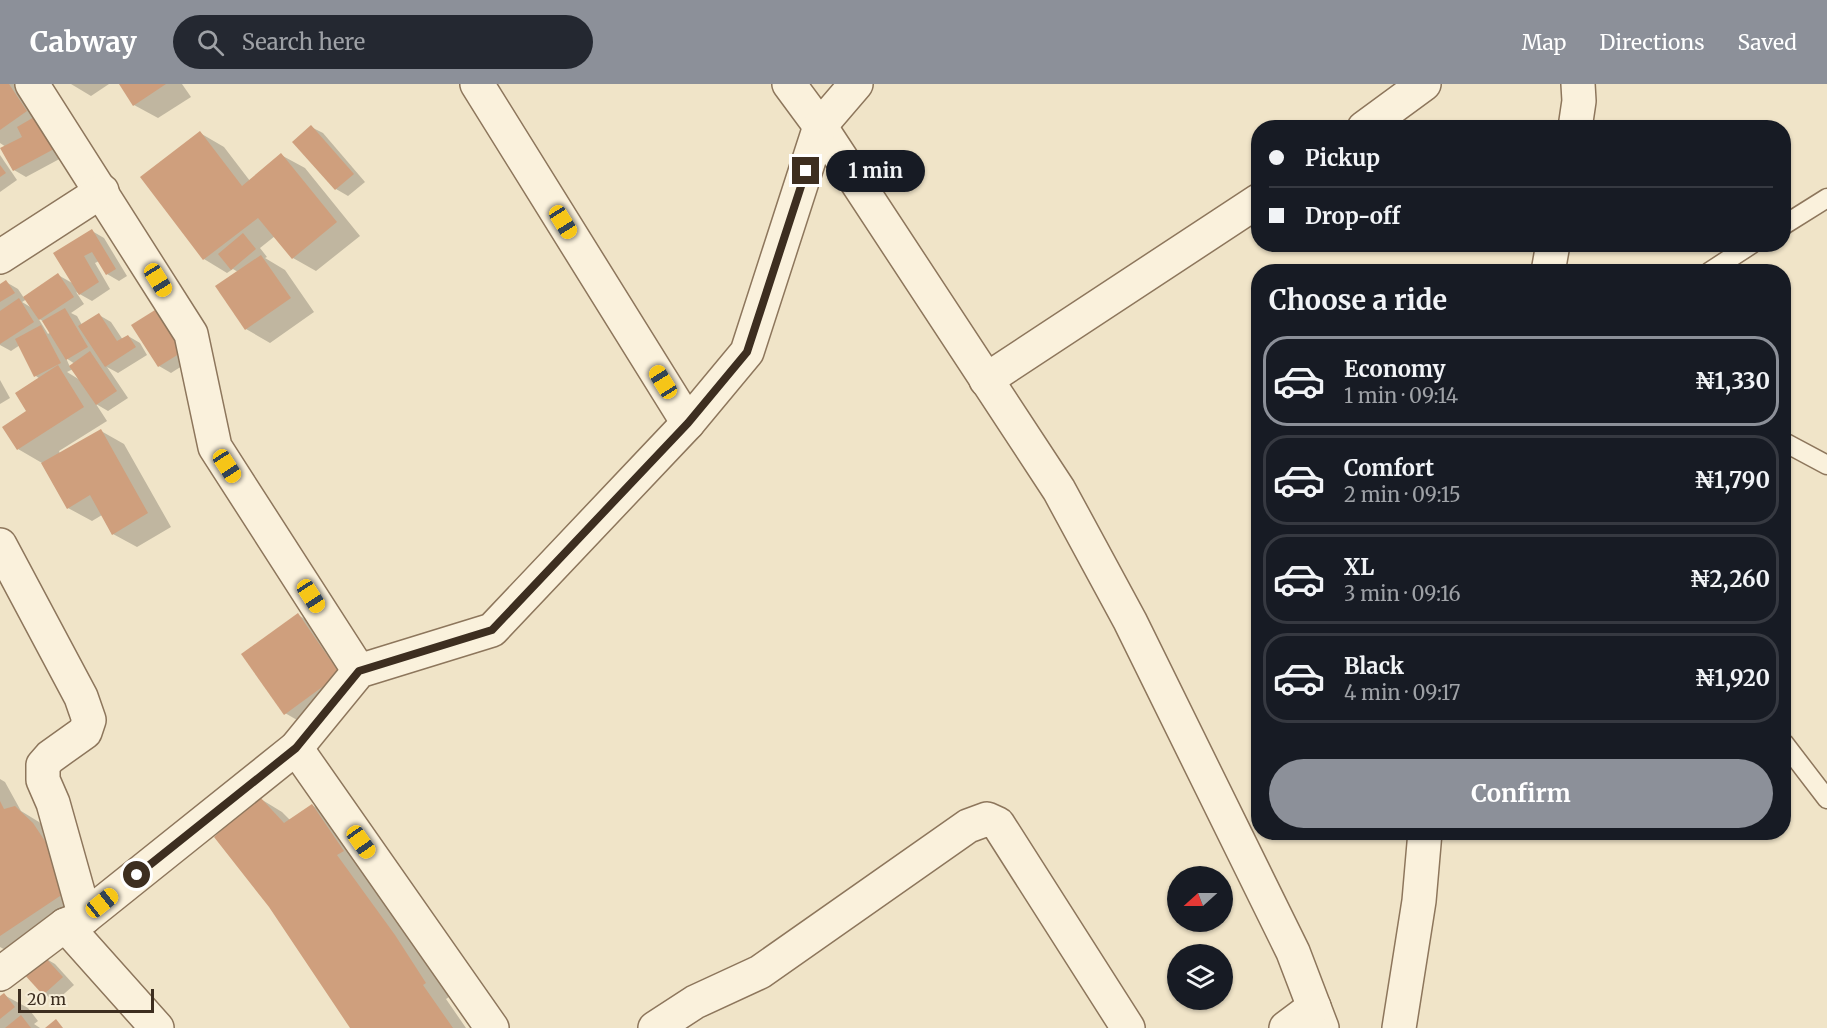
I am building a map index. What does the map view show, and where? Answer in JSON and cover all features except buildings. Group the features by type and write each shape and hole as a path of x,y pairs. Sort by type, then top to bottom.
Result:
{"street":[{"path":"32,84 192,334 215,447 359,671"},
{"path":"477,84 688,423"},
{"path":"789,84 820,126 1059,490 1130,621 1293,952 1318,1018 1286,1028"},
{"path":"0,974 75,921 296,748 359,671 492,630 688,423 747,352 820,126 856,84"},
{"path":"1375,120 1424,84"},
{"path":"1576,120 1579,102 1578,84"},
{"path":"0,257 102,191"},
{"path":"986,380 1251,206"},
{"path":"0,545 81,697 89,720 85,732 50,757 43,765 43,780 53,802 75,921 157,1028"},
{"path":"296,748 492,1028"},
{"path":"655,1028 695,1002 760,972 968,826 987,819 998,824 1128,1028"},
{"path":"1399,1028 1419,901 1424,840"}],"lane":[{"path":"1791,221 1827,198"},
{"path":"1721,264 1740,252"},
{"path":"1791,446 1827,465"},
{"path":"1791,752 1827,799"}],"route":[{"path":"137,875 296,748 359,671 492,630 688,423 747,352 806,171"}]}
